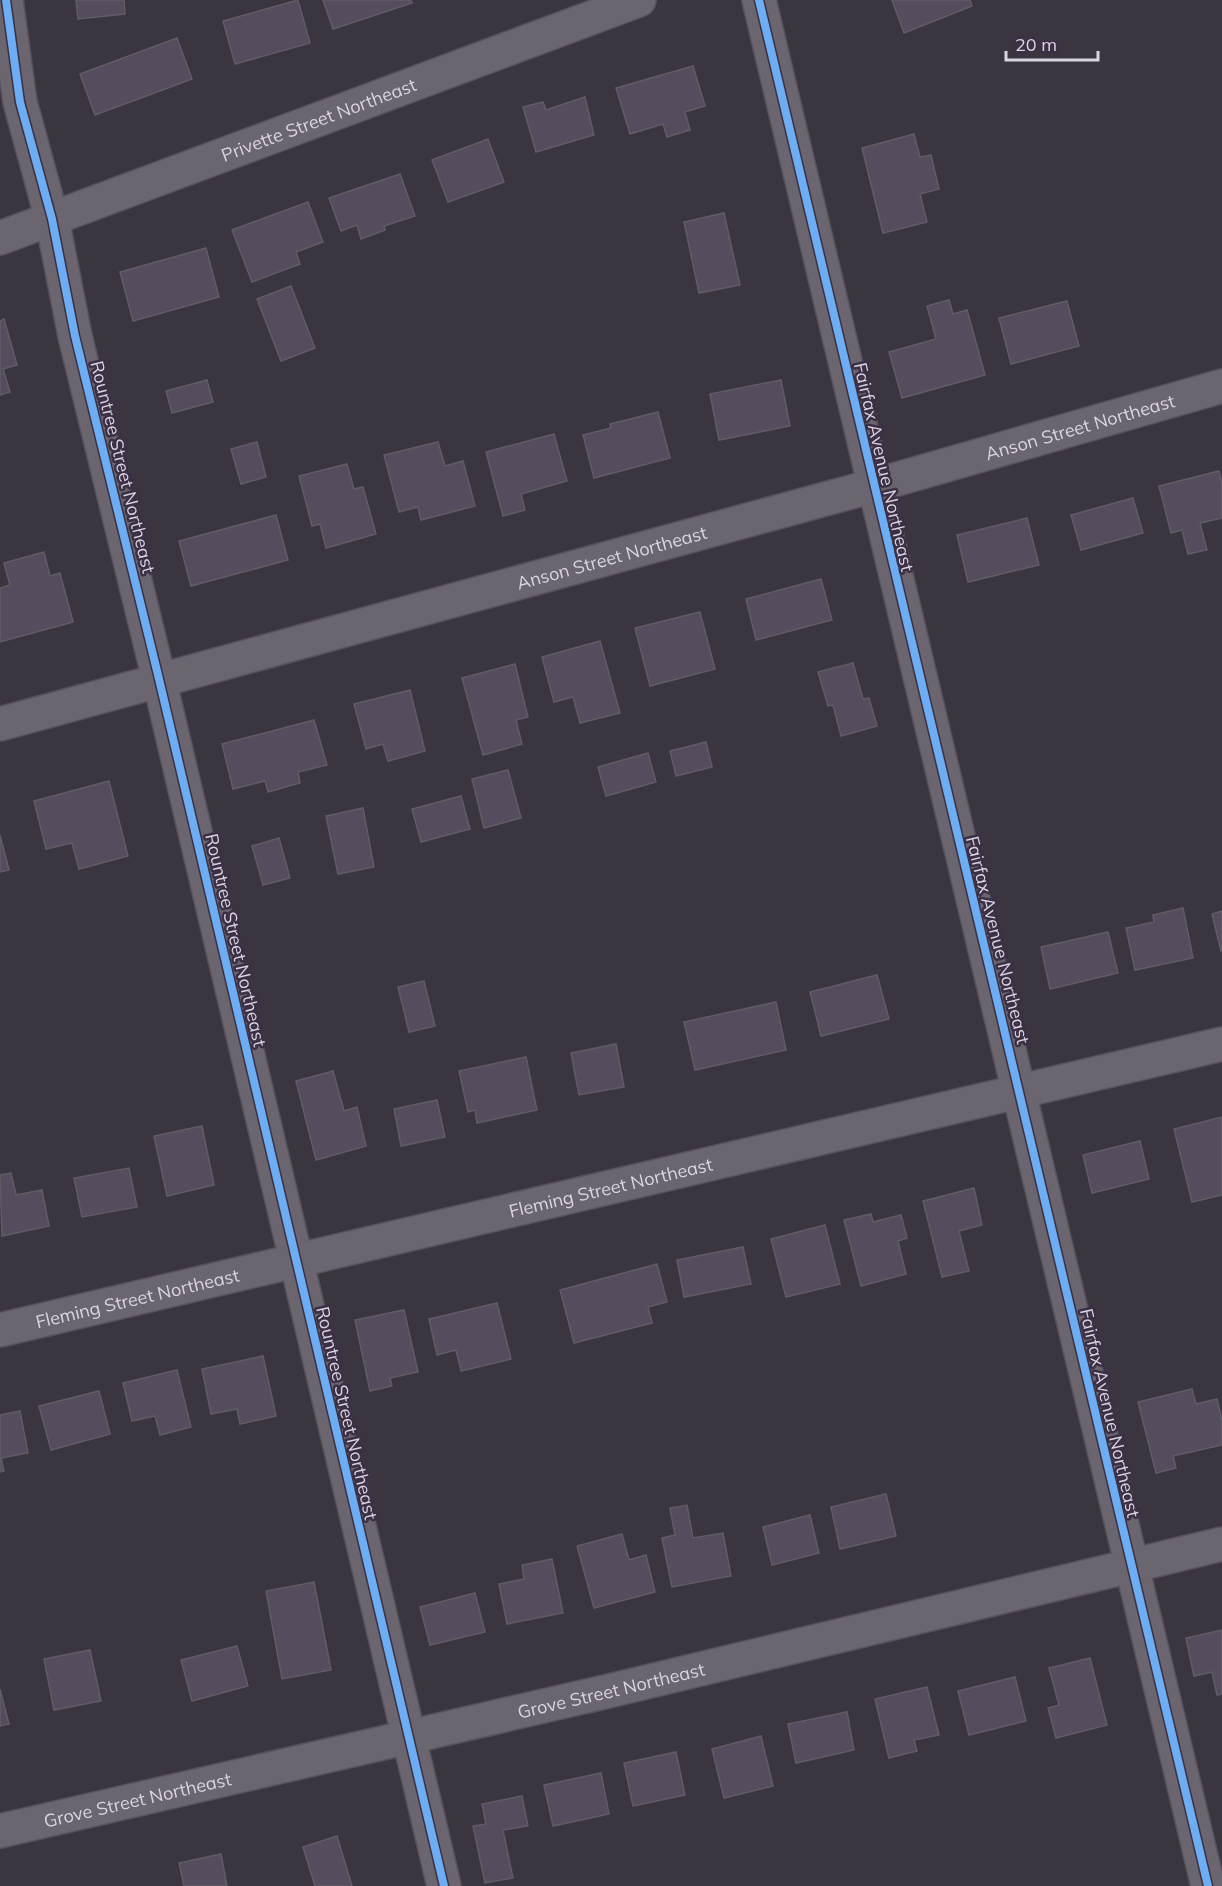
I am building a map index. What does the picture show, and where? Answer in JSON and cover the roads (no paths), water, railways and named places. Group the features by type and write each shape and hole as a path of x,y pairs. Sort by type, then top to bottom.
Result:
{"street":[{"name":"Rountree Street Northeast","path":"6,0 20,102 52,219 75,336 159,679 444,1886"},
{"name":"Privette Street Northeast","path":"0,238 639,0"},
{"name":"Fairfax Avenue Northeast","path":"759,0 1208,1886"},
{"name":"Anson Street Northeast","path":"0,724 873,486 1222,386"},
{"name":"Fleming Street Northeast","path":"0,1330 1222,1044"},
{"name":"Grove Street Northeast","path":"0,1831 1222,1544"}]}
